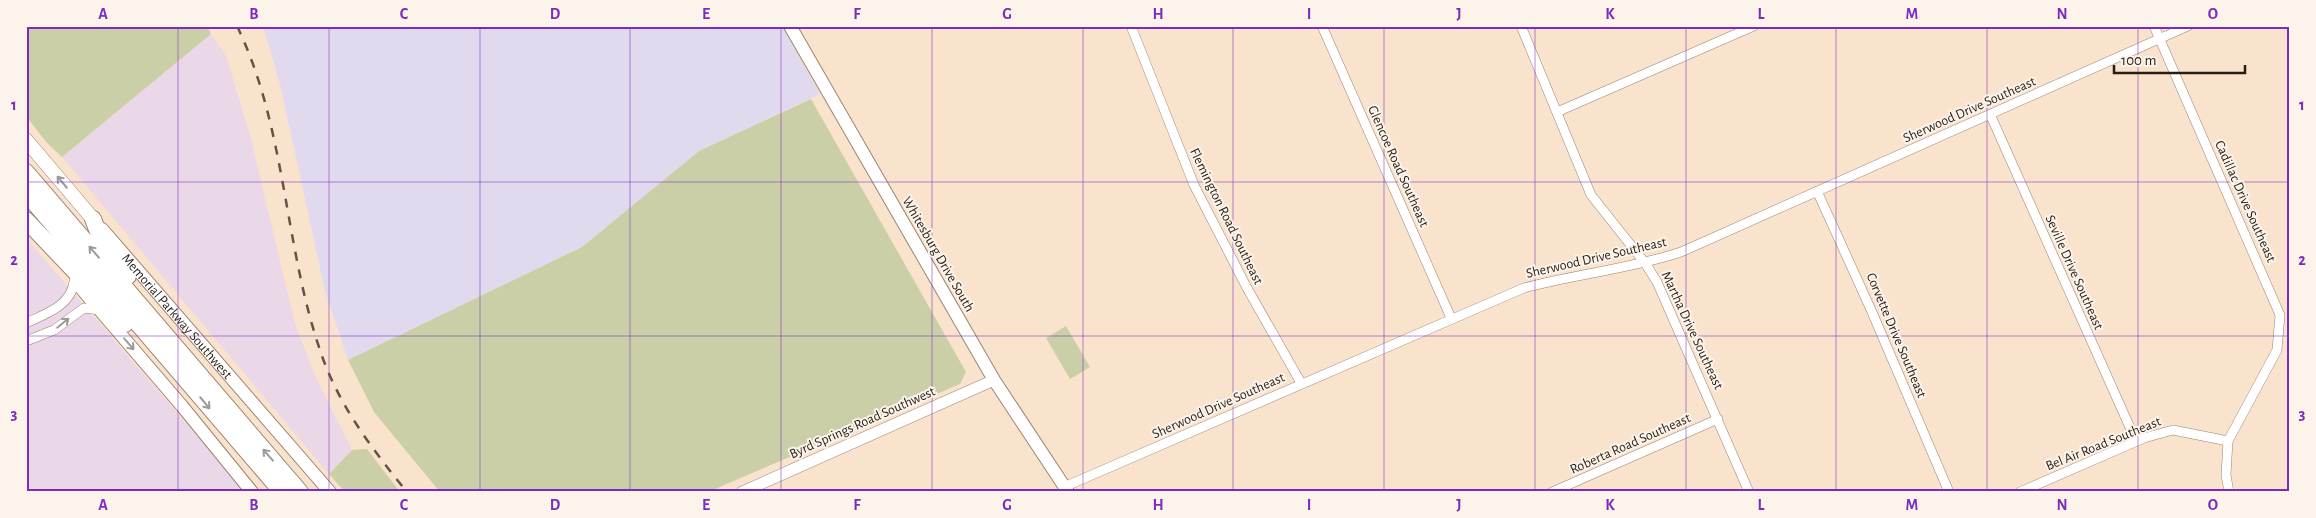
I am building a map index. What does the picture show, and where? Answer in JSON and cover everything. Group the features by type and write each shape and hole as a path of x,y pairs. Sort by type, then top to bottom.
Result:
{"highway":[{"name":"Memorial Parkway Southwest","path":"26,172 188,372 282,492"},
{"name":"Memorial Parkway Southwest","path":"26,193 300,492"},
{"path":"94,219 100,237 153,309 183,344 188,372"},
{"path":"26,222 162,362 188,372"}],"main road":[{"name":"Whitesburg Drive South","path":"790,26 994,380 1066,489"},
{"name":"Memorial Parkway Southwest","path":"26,140 330,492"},
{"path":"26,222 252,492"}],"street":[{"name":"Flemington Road Southeast","path":"1130,26 1194,185 1247,288 1301,383"},
{"name":"Glencoe Road Southeast","path":"1322,26 1451,318"},
{"name":"Martha Drive Southeast","path":"1521,26 1590,195 1646,263 1657,282 1749,492"},
{"path":"1557,112 1754,26"},
{"name":"Cadillac Drive Southeast","path":"2154,26 2280,315 2277,350 2228,441"},
{"name":"Sherwood Drive Southeast","path":"1066,489 1301,383 1524,288 1560,278 1646,263 1681,252 2188,26"},
{"name":"Seville Drive Southeast","path":"1990,114 2136,442"},
{"name":"Corvette Drive Southeast","path":"1817,191 1872,312 1949,492"},
{"path":"26,323 66,302 73,292 74,281"},
{"path":"26,341 54,330 84,308 100,310"},
{"name":"Byrd Springs Road Southwest","path":"742,492 994,380"},
{"name":"Roberta Road Southeast","path":"1552,492 1718,419"},
{"name":"Bel Air Road Southeast","path":"2020,492 2136,442 2173,430 2228,441"},
{"path":"2228,441 2226,475 2229,492"}],"shaded area":[{"path":"263,26 782,26 820,94 699,151 582,247 348,360 325,291 280,84"},
{"path":"211,34 226,56 250,135 295,324 316,378 352,450 329,474 62,157"},
{"path":"26,238 211,452 245,492 26,492"}],"green space":[{"path":"26,26 207,26 211,34 62,157 47,143 26,116"},
{"path":"811,99 966,372 960,384 708,492 440,492 374,412 348,360 582,247 699,151"},
{"path":"1066,326 1090,367 1070,379 1046,338"},
{"path":"367,449 400,492 345,492 329,474 352,450"}],"railway":[{"path":"237,26 266,104 308,310 327,370 357,425 407,492"}]}
